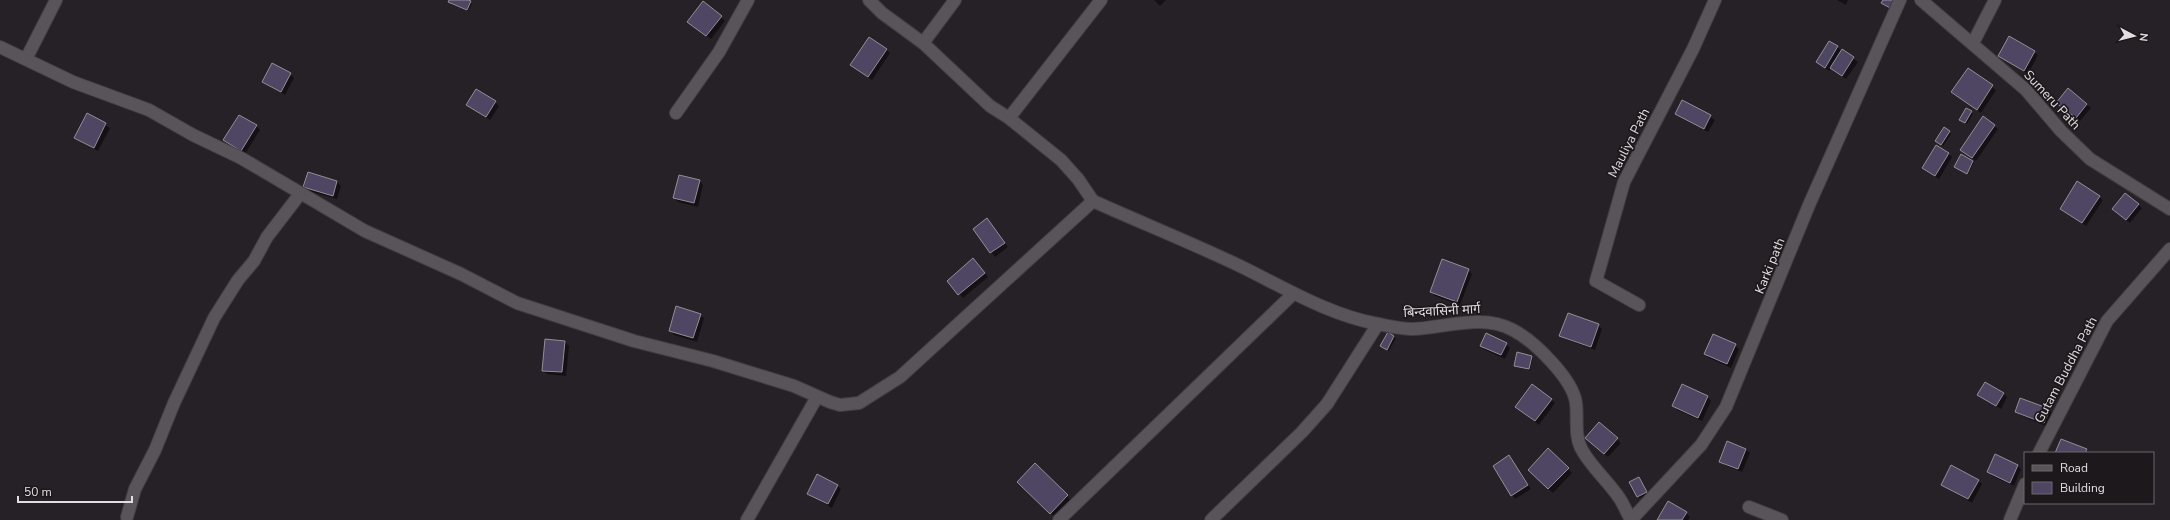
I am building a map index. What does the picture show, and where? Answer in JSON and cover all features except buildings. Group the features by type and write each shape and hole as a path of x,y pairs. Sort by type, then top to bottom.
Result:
{"street":[{"path":"26,59 56,0"},
{"path":"676,113 718,52 748,0"},
{"path":"0,47 73,82 149,110 193,135 241,158 365,231 461,274 517,303 634,341 713,361 794,386 830,402 850,405 860,403 880,392 900,377 1093,202 1078,179 1061,160 1009,118 990,106 971,90 923,43 882,12 869,0"},
{"path":"923,43 955,0"},
{"path":"1009,118 1101,0"},
{"name":"Mauliya Path","path":"1640,305 1596,281 1624,182 1716,0"},
{"name":"Karki path","path":"1631,520 1701,445 1726,407 1809,205 1900,0"},
{"name":"Sumeru Path","path":"1921,0 1973,42 2026,90 2061,131 2090,159 2170,209"},
{"path":"1973,42 1995,0"},
{"path":"127,516 135,489 155,450 174,403 214,318 238,280 254,261 267,237 300,194"},
{"name":"बिन्दवासिनी मार्ग","path":"1093,202 1221,257 1293,294 1340,313 1378,324 1411,329 1478,321 1498,324 1513,330 1545,356 1561,372 1572,388 1576,403 1578,441 1582,451 1620,499 1631,520"},
{"name":"Gutam Buddha Path","path":"2040,452 2107,321 2170,249"},
{"path":"1059,520 1293,294"},
{"path":"1211,520 1302,432 1327,404 1378,324"},
{"path":"747,520 817,397"},
{"path":"2010,520 2024,486"},
{"path":"1749,507 1782,520"}]}
